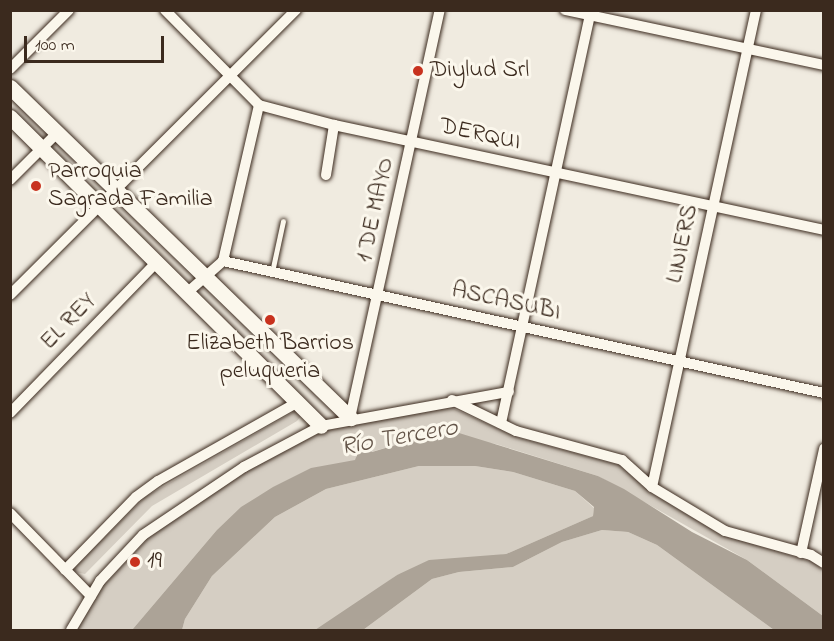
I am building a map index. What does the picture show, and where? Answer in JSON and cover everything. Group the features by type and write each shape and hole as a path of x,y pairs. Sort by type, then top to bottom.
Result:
{"main road":[{"path":"10,87 350,418"},
{"path":"10,117 189,291 321,426"}],"street":[{"path":"10,69 69,10"},
{"path":"165,10 259,105 223,261 189,291"},
{"path":"10,295 296,10"},
{"name":"1 DE MAYO","path":"350,418 413,142 440,10"},
{"path":"565,10 590,13 824,65"},
{"name":"LINIERS","path":"652,487 756,10"},
{"path":"501,423 590,13"},
{"name":"DERQUI","path":"259,105 334,125 713,204 824,230"},
{"path":"326,175 334,125"},
{"path":"10,180 57,132"},
{"name":"EL REY","path":"10,413 158,261"},
{"name":"ASCASUBI","path":"223,261 824,393"},
{"path":"71,630 111,567 159,521 243,467 321,426 350,418 509,392"},
{"path":"452,400 535,437 622,460 652,487 725,531 801,553 824,563"},
{"path":"65,570 136,497 158,481 298,402"},
{"path":"801,553 824,449"},
{"path":"12,517 91,596"}],"lane":[{"path":"272,272 283,221"}],"shaded area":[{"path":"450,407 519,438 619,465 650,492 721,535 813,562 823,570 823,616 747,560 598,476 496,444 429,435 371,452 368,448 356,451 356,460 216,531 132,630 77,630 103,586 160,526 246,471 323,430"},
{"path":"297,410 301,416 297,421 152,506 85,574 75,572 75,567 145,497"},
{"path":"459,433 598,476 624,489 692,532 747,560 823,616 823,630 774,630 657,545 628,532 602,530 562,542 513,567 459,572 432,579 363,630 315,630 397,575 429,560 506,554 593,516 594,507 575,491 513,472 475,466 419,466 326,489 275,517 212,576 185,619 182,630 132,630 216,531 241,507 273,487 311,468 355,460 357,455 351,445 359,440 372,452 429,435"},
{"path":"419,466 475,466 513,472 575,491 594,508 593,516 506,554 397,575 327,626 315,630 182,630 185,619 212,576 275,517 326,489"},
{"path":"602,530 628,532 657,545 774,630 363,630 432,579 459,572 513,567 562,542"}],"place":[{"name":"Diylud Srl","path":"418,71"},
{"name":"Parroquia Sagrada Familia","path":"36,186"},
{"name":"Elizabeth Barrios peluqueria","path":"270,320"},
{"name":"19","path":"135,562"}],"water label":[{"name":"Río Tercero","path":"399,439"}]}
